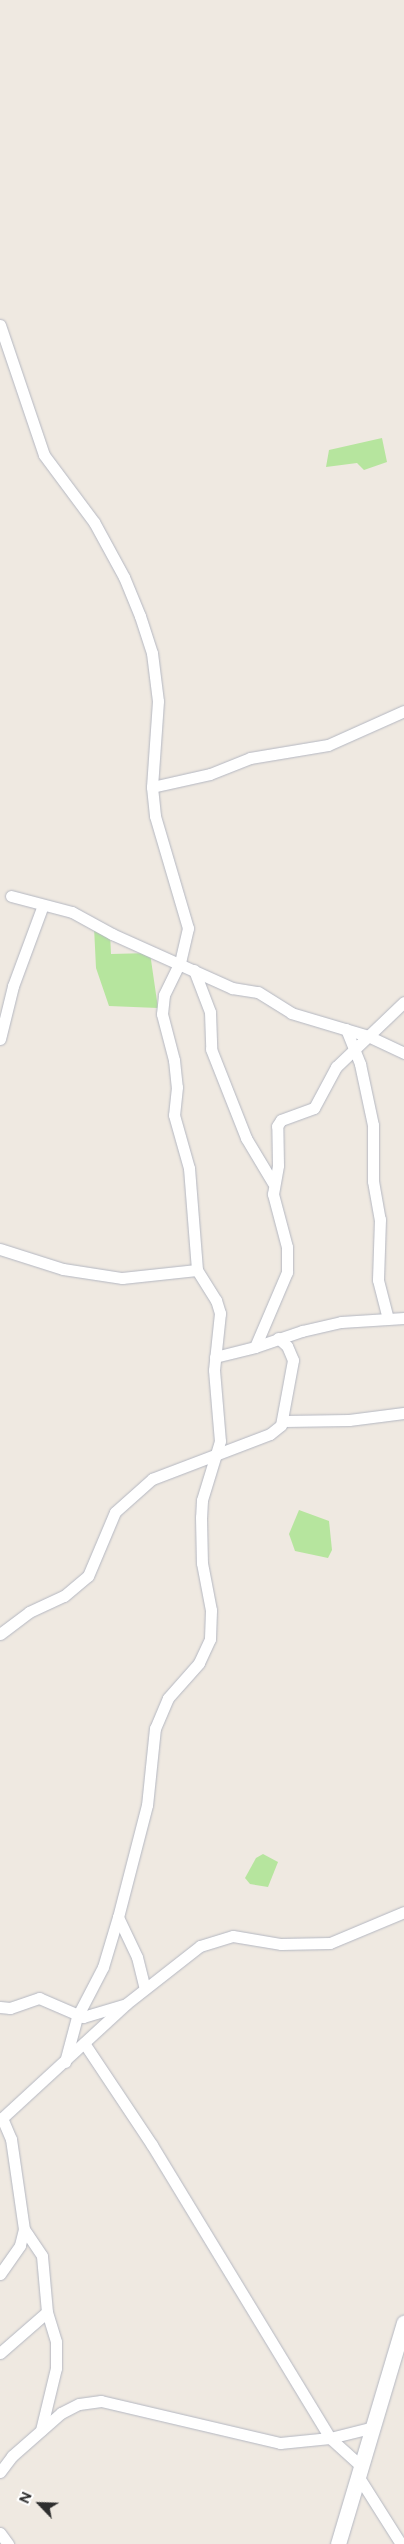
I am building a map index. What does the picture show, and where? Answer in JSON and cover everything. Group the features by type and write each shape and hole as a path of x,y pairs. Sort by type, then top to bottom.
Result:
{"main road":[{"path":"338,2544 404,2323"}],"street":[{"path":"0,325 44,454 94,522 124,577 140,616 152,653 158,701 152,787 161,841 184,906 188,928 180,962 164,995 162,1014 174,1060 177,1087 174,1115 189,1168 197,1270 216,1300 220,1313 215,1357 220,1428 217,1452 202,1500 201,1517 202,1563 211,1610 210,1639 199,1663 163,1706 155,1728 147,1805 118,1917 103,1967 77,2017 64,2063"},
{"path":"152,787 210,774 250,758 328,745 404,711"},
{"path":"11,896 72,912 112,934 180,962 232,988 258,992 290,1013 368,1036 404,1054"},
{"path":"0,1039 13,986 43,904"},
{"path":"194,970 210,1012 214,1056 246,1138 273,1183"},
{"path":"254,1347 287,1272 287,1247 275,1209 273,1183 278,1165 277,1126 282,1120 314,1108 331,1073 353,1048 404,1002"},
{"path":"346,1029 360,1064 374,1125 373,1181 380,1219 378,1280 388,1319"},
{"path":"0,1249 64,1269 122,1278 197,1270"},
{"path":"215,1357 341,1322 404,1318"},
{"path":"0,1634 29,1612 64,1596 88,1576 115,1512 132,1494 158,1475 270,1434 284,1421 293,1360 287,1346 278,1338"},
{"path":"284,1421 348,1420 404,1413"},
{"path":"0,2274 20,2245 24,2229 11,2139 1,2119 126,2004 181,1958 218,1939 243,1936 281,1944 330,1943 404,1912"},
{"path":"118,1917 137,1957 145,1988"},
{"path":"0,2007 10,2008 39,1998 77,2017 126,2004"},
{"path":"84,2043 152,2145 330,2438 360,2471 401,2544"},
{"path":"24,2229 42,2256 47,2312 56,2342 56,2363 41,2430"},
{"path":"0,2353 47,2312"},
{"path":"0,2472 41,2430 79,2404 101,2401 280,2443 330,2438 374,2427"},
{"path":"0,2534 8,2544"}],"green space":[{"path":"382,438 387,462 364,470 357,463 326,467 329,450"},
{"path":"94,927 110,933 111,954 150,953 158,1008 109,1006 96,968"},
{"path":"299,1510 329,1521 332,1550 328,1558 295,1551 289,1534"},
{"path":"263,1854 278,1862 268,1887 250,1884 245,1878 256,1858"}]}
